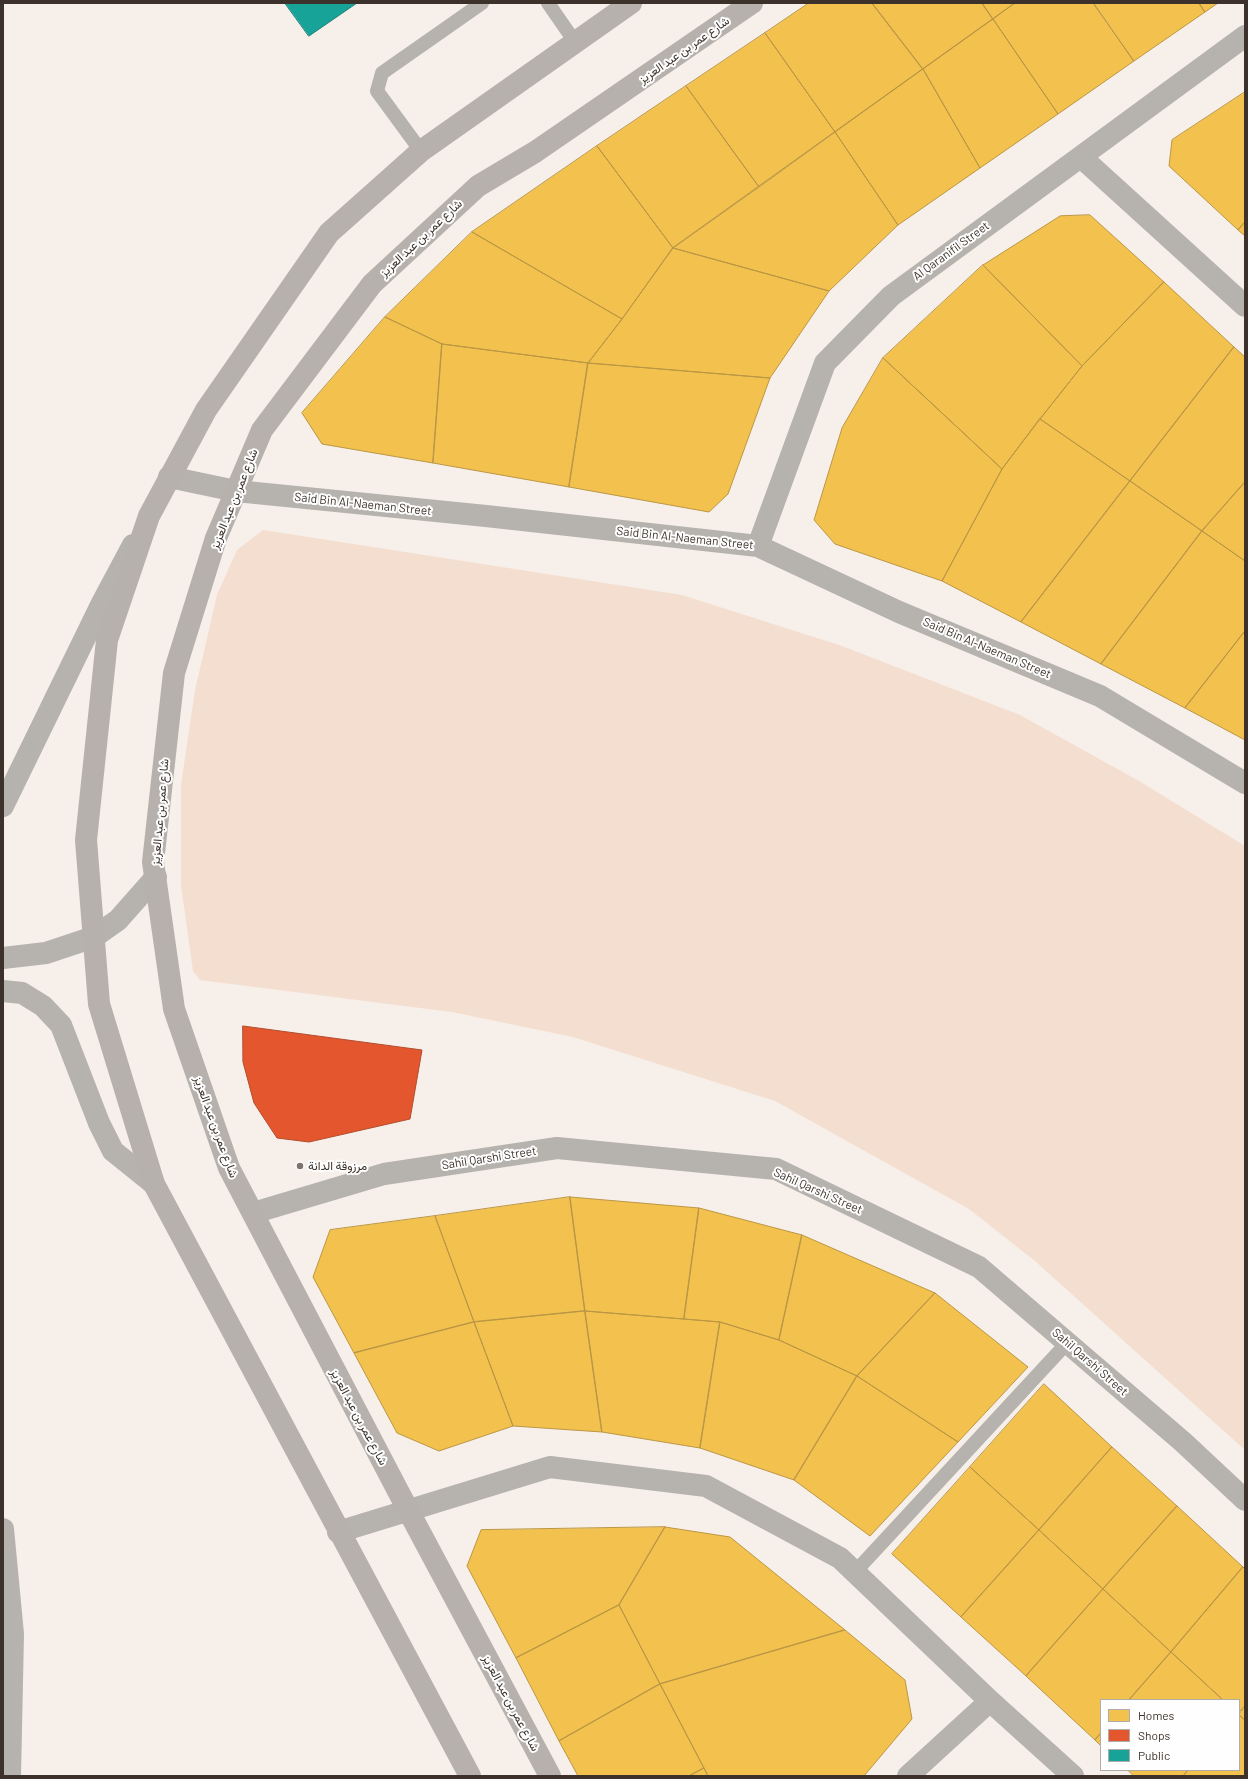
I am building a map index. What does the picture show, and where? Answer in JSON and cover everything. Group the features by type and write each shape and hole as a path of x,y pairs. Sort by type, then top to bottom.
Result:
{"street":[{"path":"3,806 100,605 206,410 329,233 421,151 631,3"},
{"name":"شارع عمر بن عبد العزيز","path":"550,1776 408,1510 229,1168 174,1009 153,862 174,673 216,538 262,430 372,284 478,186 535,152 752,3"},
{"name":"Al Qaranifil Street","path":"758,546 825,363 891,296 1245,36"},
{"path":"1081,157 1245,306"},
{"name":"Said Bin Al-Naeman Street","path":"169,477 236,491 486,516 758,546 899,612 1100,696 1245,783"},
{"path":"149,516 107,640 86,840 100,1004 154,1184 338,1532 470,1776"},
{"path":"3,958 46,953 94,936 118,920 156,878"},
{"path":"3,991 22,993 43,1006 61,1025 99,1123 113,1151 154,1184"},
{"name":"Sahil Qarshi Street","path":"253,1213 384,1174 557,1148 776,1169 979,1267 1183,1442 1245,1500"},
{"path":"338,1532 550,1467 706,1486 840,1558 990,1701 1073,1776"},
{"path":"3,1529 13,1634 10,1776"},
{"path":"908,1776 990,1701"}],"lane":[{"path":"421,151 377,91 382,73 482,3"},
{"path":"548,3 576,42"},
{"path":"855,1572 1067,1343"}],"shaded area":[{"path":"263,530 682,595 842,646 1020,715 1139,781 1245,846 1245,1450 1035,1261 969,1209 775,1101 573,1037 452,1012 200,980 193,971 181,885 181,785 195,690 217,595 237,550"}],"building: Homes":[{"path":"809,3 872,3 923,69 835,132 765,33"},
{"path":"872,3 982,3 993,19 923,69"},
{"path":"982,3 1015,3 993,19"},
{"path":"1015,3 1093,3 1134,61 1058,114 993,19"},
{"path":"1094,3 1199,3 1205,12 1134,61"},
{"path":"1199,3 1218,3 1205,12"},
{"path":"993,19 1058,114 980,168 923,69"},
{"path":"765,33 835,132 759,187 686,86"},
{"path":"923,69 980,168 898,225 835,132"},
{"path":"686,86 759,187 673,248 597,146"},
{"path":"1245,92 1245,222 1238,230 1169,166 1172,140"},
{"path":"835,132 898,225 829,291 673,248"},
{"path":"597,146 673,248 622,319 472,232"},
{"path":"1090,215 1164,282 1082,366 983,265 1060,216"},
{"path":"1245,222 1245,236 1238,230"},
{"path":"472,232 622,319 588,363 442,344 385,317"},
{"path":"673,248 829,291 770,378 588,363"},
{"path":"983,265 1082,366 1002,469 883,358"},
{"path":"1164,282 1234,347 1130,481 1040,419 1082,366"},
{"path":"385,317 442,344 433,463 322,444 302,413"},
{"path":"442,344 588,363 569,487 433,463"},
{"path":"1234,347 1245,357 1245,482 1202,531 1130,481"},
{"path":"883,358 1002,469 942,581 835,544 814,520 842,428"},
{"path":"588,363 770,378 728,494 709,512 569,487"},
{"path":"1040,419 1130,481 1021,622 942,581 1002,469"},
{"path":"1130,481 1202,531 1101,664 1021,622"},
{"path":"1245,482 1245,561 1202,531"},
{"path":"1202,531 1245,561 1245,631 1185,708 1101,664"},
{"path":"1245,631 1245,740 1185,708"},
{"path":"570,1197 585,1311 474,1322 435,1216"},
{"path":"570,1197 699,1208 684,1319 585,1311"},
{"path":"699,1208 802,1235 779,1340 720,1322 684,1319"},
{"path":"435,1216 474,1322 354,1353 313,1277 330,1230"},
{"path":"802,1235 935,1293 857,1376 779,1340"},
{"path":"935,1293 1028,1367 958,1442 857,1376"},
{"path":"585,1311 602,1432 513,1426 474,1322"},
{"path":"585,1311 720,1322 700,1448 602,1432"},
{"path":"474,1322 513,1426 439,1451 397,1433 354,1353"},
{"path":"720,1322 779,1340 857,1376 794,1480 700,1448"},
{"path":"857,1376 958,1442 870,1536 794,1480"},
{"path":"1044,1384 1112,1447 1039,1530 970,1467"},
{"path":"1112,1447 1177,1506 1103,1589 1039,1530"},
{"path":"970,1467 1039,1530 961,1617 892,1554"},
{"path":"1177,1506 1243,1567 1171,1652 1103,1589"},
{"path":"665,1527 619,1605 516,1658 467,1566 481,1530"},
{"path":"665,1527 730,1537 845,1630 660,1684 619,1605"},
{"path":"1039,1530 1103,1589 1026,1676 961,1617"},
{"path":"1243,1567 1245,1569 1245,1706 1240,1711 1240,1699 1222,1699 1171,1652"},
{"path":"1103,1589 1171,1652 1130,1699 1100,1699 1100,1734 1095,1740 1026,1676"},
{"path":"619,1605 660,1684 559,1741 516,1658"},
{"path":"845,1630 905,1680 912,1719 864,1776 708,1776 660,1684"},
{"path":"1171,1652 1222,1699 1130,1699"},
{"path":"660,1684 704,1768 689,1776 578,1776 559,1741"},
{"path":"1245,1706 1245,1720 1240,1716"},
{"path":"1240,1716 1245,1720 1245,1776 1183,1776 1187,1771 1240,1771"},
{"path":"1100,1734 1100,1745 1095,1740"},
{"path":"704,1768 708,1776 689,1776"},
{"path":"1129,1771 1187,1771 1183,1776 1134,1776"}],"building: Shops":[{"path":"243,1026 422,1050 410,1119 309,1142 277,1138 254,1103 243,1062"}],"building: Public":[{"path":"285,3 357,3 309,36"}],"place":[{"name":"مرزوقة الدانة","path":"300,1166"}]}
